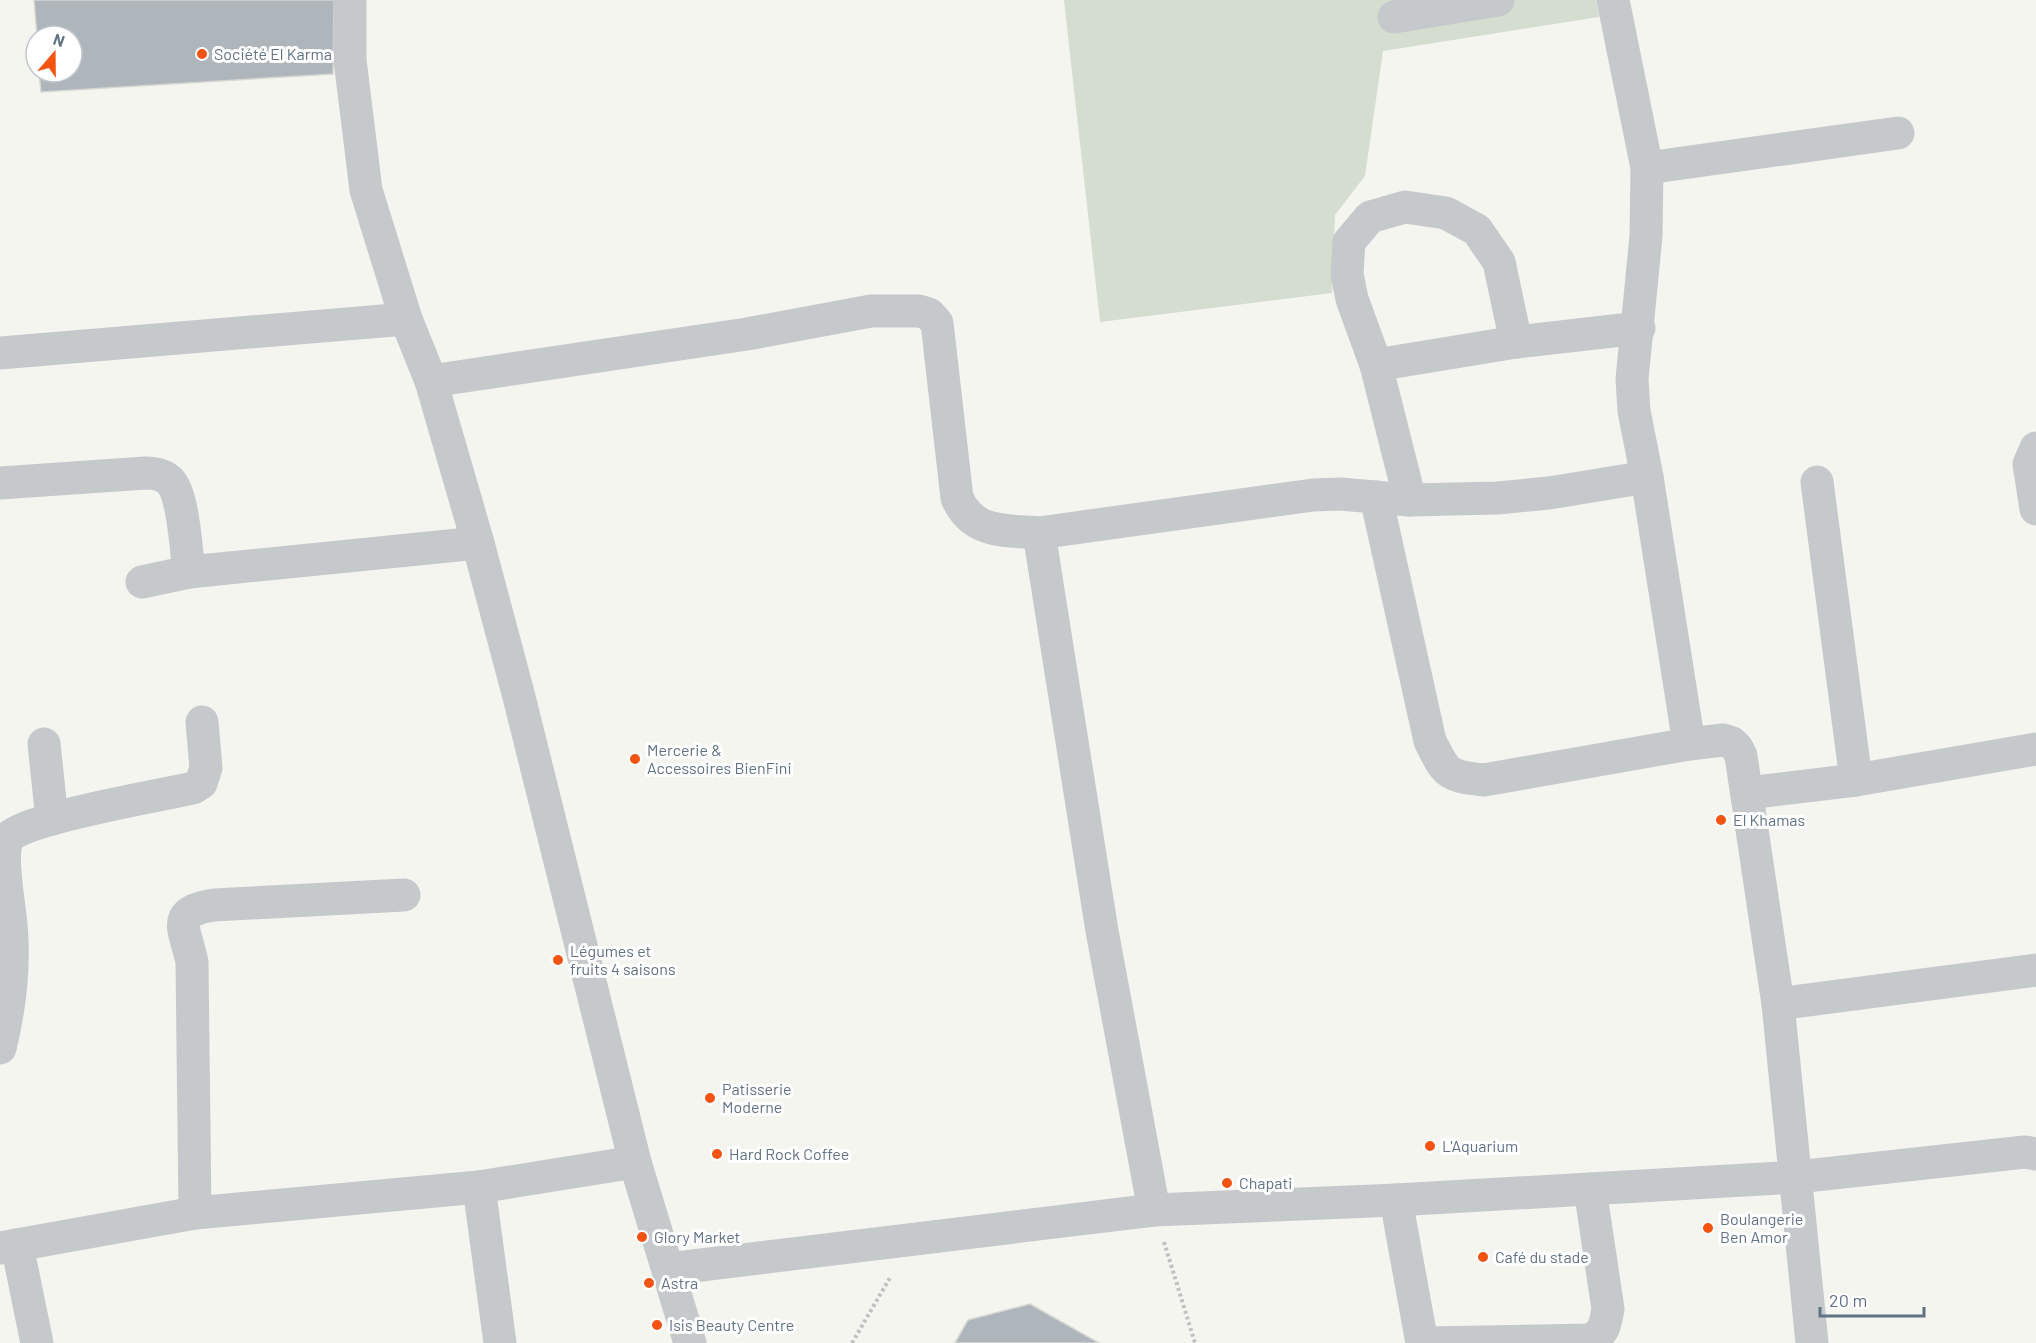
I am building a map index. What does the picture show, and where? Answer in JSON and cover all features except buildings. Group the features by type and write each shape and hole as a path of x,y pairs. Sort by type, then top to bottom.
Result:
{"street":[{"path":"350,0 350,60 366,190 406,319 431,381 478,543 518,693 635,1162 690,1343"},
{"path":"1394,16 1498,0"},
{"path":"1614,0 1647,168 1647,236 1632,380 1634,411 1647,477 1689,744"},
{"path":"1647,168 1898,133"},
{"path":"1410,500 1376,365 1352,299 1347,274 1349,242 1370,217 1405,207 1446,213 1477,230 1499,262 1516,342"},
{"path":"431,381 747,334 871,311 918,310 929,314 937,323 957,498 963,512 978,524 995,529 1039,533 1313,495 1376,496 1410,500 1498,498 1647,477"},
{"path":"0,353 406,319"},
{"path":"1376,365 1516,342 1639,328"},
{"path":"2036,448 2029,464 2036,509"},
{"path":"0,483 159,474 170,480 180,502 189,572"},
{"path":"1817,482 1856,780"},
{"path":"1376,496 1430,741 1444,768 1460,777 1484,780 1689,744 1723,740 1732,743 1737,748 1741,756 1748,794 1778,1004 1812,1343"},
{"path":"1039,533 1102,931 1154,1210"},
{"path":"142,582 189,572 478,543"},
{"path":"0,1048 6,1025 12,969 12,925 2,861 3,847 9,837 52,819 193,788 201,783 207,768 202,722"},
{"path":"44,744 52,819"},
{"path":"1748,794 1856,780 2036,749"},
{"path":"195,1213 192,962 184,929 184,919 189,911 197,907 214,905 404,895"},
{"path":"1778,1004 2036,970"},
{"path":"668,1269 1154,1210 1396,1200 1797,1177 2025,1152 2036,1154"},
{"path":"37,1343 8,1246 195,1213 479,1187 635,1162"},
{"path":"479,1187 500,1343"},
{"path":"1396,1200 1423,1343 1590,1340 1600,1334 1608,1309 1590,1189"}],"path":[{"path":"1154,1210 1196,1343"},
{"path":"852,1343 912,1239"}],"shaded area":[{"path":"1064,0 1596,0 1599,17 1383,51 1365,176 1335,215 1332,293 1100,322"}],"place":[{"name":"Société El Karma","path":"202,54"},
{"name":"Mercerie & Accessoires BienFini","path":"635,759"},
{"name":"El Khamas","path":"1721,820"},
{"name":"Légumes et fruits 4 saisons","path":"558,960"},
{"name":"Patisserie Moderne","path":"710,1098"},
{"name":"L'Aquarium","path":"1430,1146"},
{"name":"Hard Rock Coffee","path":"717,1154"},
{"name":"Chapati","path":"1227,1183"},
{"name":"Boulangerie Ben Amor","path":"1708,1228"},
{"name":"Glory Market","path":"642,1237"},
{"name":"Café du stade","path":"1483,1257"},
{"name":"Astra","path":"649,1283"},
{"name":"Isis Beauty Centre","path":"657,1325"}]}
